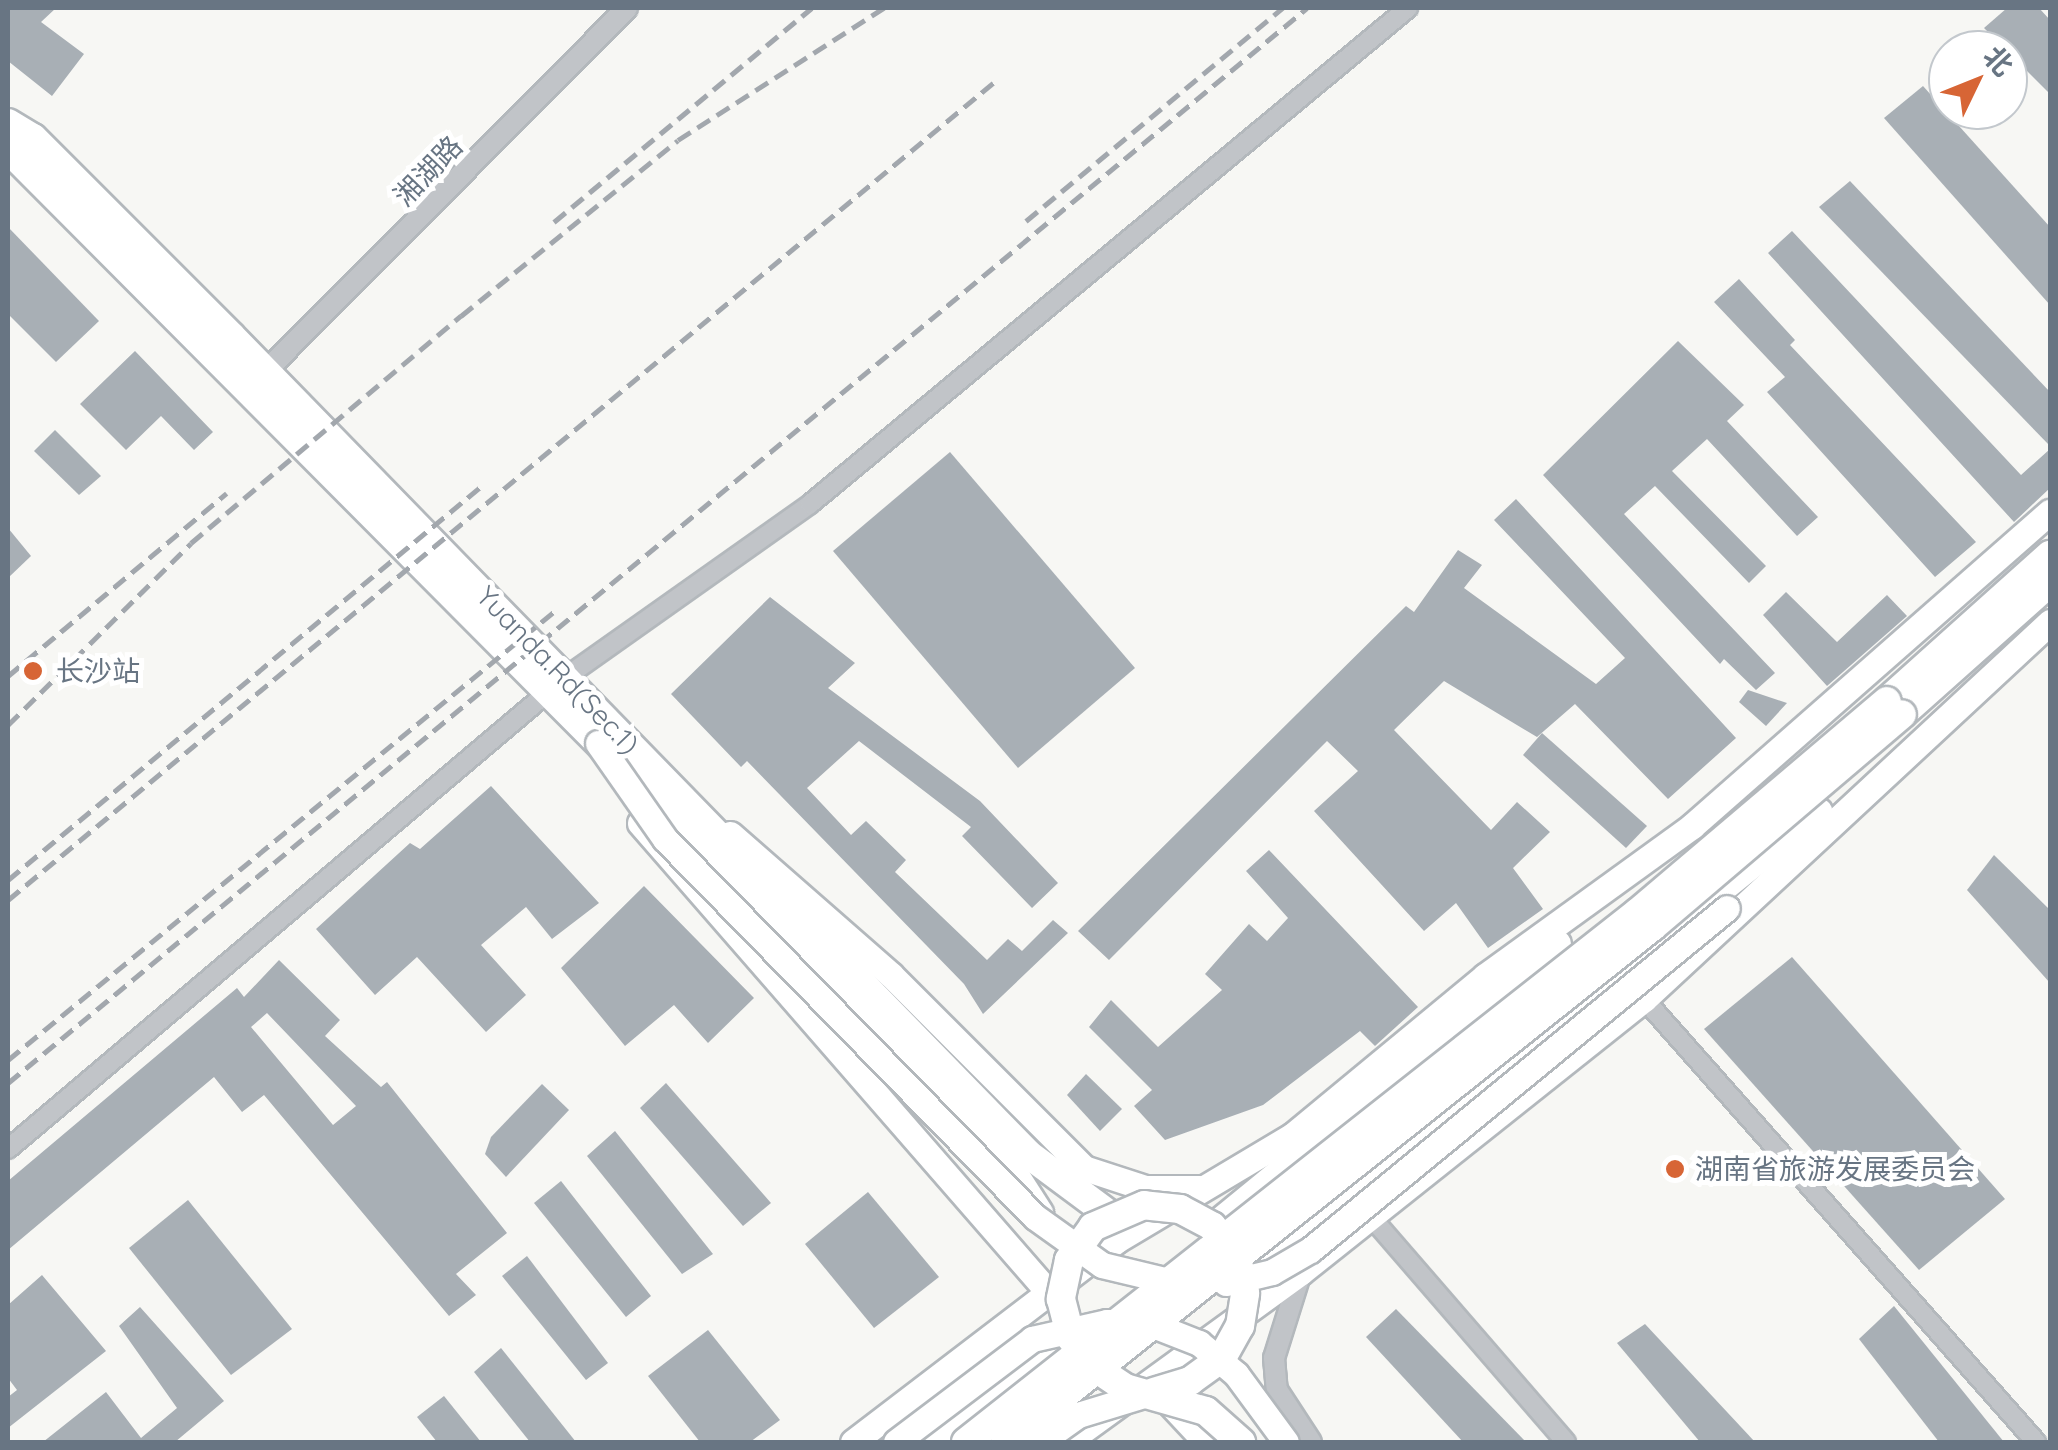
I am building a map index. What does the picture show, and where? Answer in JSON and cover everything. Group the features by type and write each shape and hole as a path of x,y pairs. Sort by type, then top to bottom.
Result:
{"main road":[{"name":"Yuanda.Rd(Sec.1)","path":"8,123 32,138 266,371 557,690 598,743 1016,1178 1069,1260"},
{"name":"Yuanda.Rd(Sec.1)","path":"8,149 557,690 674,789 1028,1154 1110,1216"},
{"path":"1212,1226 1692,826 2050,512"},
{"path":"966,1442 1638,912 2050,555"},
{"path":"1004,1442 1652,926 2050,582"},
{"path":"1067,1442 1152,1387 1644,1000 1872,782 2050,622"},
{"path":"557,690 662,856 1050,1294"},
{"path":"598,743 665,840 1035,1217 1102,1264 1190,1286 1272,1272 1310,1250 1826,825"},
{"path":"1243,1276 1820,810 1872,782"},
{"path":"674,789 891,975 1084,1168 1145,1188 1204,1188"},
{"path":"853,1442 1116,1240 1294,1135 1485,976 1590,910"},
{"path":"1040,1442 1113,1399 1152,1387 1208,1372 1233,1342 1244,1310 1243,1276 1212,1226 1162,1205 1110,1216 1069,1260 1062,1299 1071,1338 1094,1366 1125,1388 1152,1387 1206,1412 1241,1442"},
{"path":"896,1442 1032,1339 1106,1322 1148,1323 1200,1344 1236,1374 1286,1442"},
{"path":"934,1442 1071,1338"},
{"path":"1233,1342 1240,1378 1270,1442"},
{"path":"1152,1387 1206,1442"}],"street":[{"name":"湘湖路","path":"266,371 627,8"},
{"path":"8,1148 557,690 810,504 1408,8"},
{"path":"1644,1000 2036,1442"},
{"path":"1371,1216 1566,1442"},
{"path":"1302,1272 1274,1358 1277,1390 1311,1442"}],"building":[{"path":"8,8 56,8 41,22 84,54 52,96 8,61"},
{"path":"2007,8 2039,8 2050,20 2050,94 2028,72 2028,30 1984,28"},
{"path":"1923,86 1928,92 1928,130 1963,130 2050,227 2050,305 1884,118"},
{"path":"1850,181 2050,392 2050,446 1819,207"},
{"path":"8,227 99,321 56,362 8,314"},
{"path":"1792,231 2021,475 2050,449 2050,488 2014,522 1768,253"},
{"path":"1739,279 1795,340 1790,345 1976,542 1935,577 1767,392 1785,377 1714,302"},
{"path":"1678,341 1744,405 1727,421 1818,517 1797,536 1707,439 1672,471 1766,566 1749,583 1655,486 1624,514 1775,673 1756,690 1724,659 1720,664 1543,475"},
{"path":"135,351 213,432 194,450 161,416 126,450 80,404"},
{"path":"55,430 101,476 79,495 34,451"},
{"path":"950,452 1135,668 1018,768 833,551"},
{"path":"1516,499 1736,738 1668,799 1575,704 1537,737 1444,681 1394,730 1491,830 1517,802 1550,832 1513,868 1543,909 1488,948 1456,903 1424,931 1314,811 1358,771 1327,741 1109,960 1078,931 1406,606 1414,612 1458,550 1482,565 1464,588 1596,684 1625,658 1494,520"},
{"path":"8,528 31,556 8,578"},
{"path":"1786,592 1837,642 1887,595 1907,616 1827,686 1763,615"},
{"path":"770,597 855,663 828,688 980,801 1058,883 1032,908 962,836 971,827 859,741 807,788 851,835 866,821 906,860 895,872 987,960 1008,939 1022,951 1053,920 1068,933 983,1014 964,984 747,761 741,767 671,694"},
{"path":"1748,690 1787,703 1766,726 1739,702"},
{"path":"1542,733 1647,826 1626,848 1523,755"},
{"path":"491,786 599,903 552,939 526,907 481,945 526,995 486,1032 417,957 375,995 316,929 410,843 420,849"},
{"path":"1269,850 1418,1007 1375,1046 1360,1031 1263,1105 1165,1140 1134,1106 1152,1090 1089,1027 1111,1000 1158,1047 1222,990 1205,974 1249,924 1267,941 1288,918 1246,871"},
{"path":"1994,855 2050,910 2050,983 1967,890"},
{"path":"644,886 754,998 708,1043 674,1005 625,1046 561,968"},
{"path":"1792,957 2005,1199 1919,1270 1704,1029"},
{"path":"279,960 340,1020 325,1036 381,1087 387,1082 507,1233 456,1274 476,1295 449,1316 264,1095 242,1112 214,1077 8,1250 8,1181 237,988 244,997","holes":["267,1013 356,1106 333,1125 251,1027"]},
{"path":"1086,1074 1122,1109 1100,1131 1067,1095"},
{"path":"666,1083 771,1203 743,1226 640,1108"},
{"path":"542,1084 569,1110 506,1177 485,1154 491,1137"},
{"path":"615,1131 713,1254 682,1274 587,1156"},
{"path":"561,1181 651,1296 626,1317 534,1203"},
{"path":"868,1192 939,1277 874,1328 805,1244"},
{"path":"188,1200 292,1329 231,1375 129,1248"},
{"path":"527,1256 608,1363 586,1380 502,1276"},
{"path":"42,1275 106,1351 8,1428 8,1397 17,1390 8,1378 8,1305"},
{"path":"1894,1306 2004,1442 1939,1442 1859,1339"},
{"path":"140,1307 224,1401 175,1442 43,1442 106,1392 141,1438 177,1408 119,1326"},
{"path":"1396,1309 1526,1442 1463,1442 1366,1337"},
{"path":"1645,1324 1755,1442 1700,1442 1617,1343"},
{"path":"708,1330 780,1420 750,1442 700,1442 648,1376"},
{"path":"501,1348 576,1442 530,1442 474,1372"},
{"path":"444,1396 481,1442 437,1442 417,1417"}],"railway":[{"path":"554,222 812,8"},
{"path":"8,725 191,543 461,316 678,140 884,8"},
{"path":"1026,221 1283,8"},
{"path":"8,1083 1307,8"},
{"path":"8,900 993,83"},
{"path":"8,880 484,484"},
{"path":"8,676 227,493"},
{"path":"8,1060 556,610"}],"place":[{"name":"长沙站","path":"33,671"},
{"name":"湖南省旅游发展委员会","path":"1675,1169"}]}
